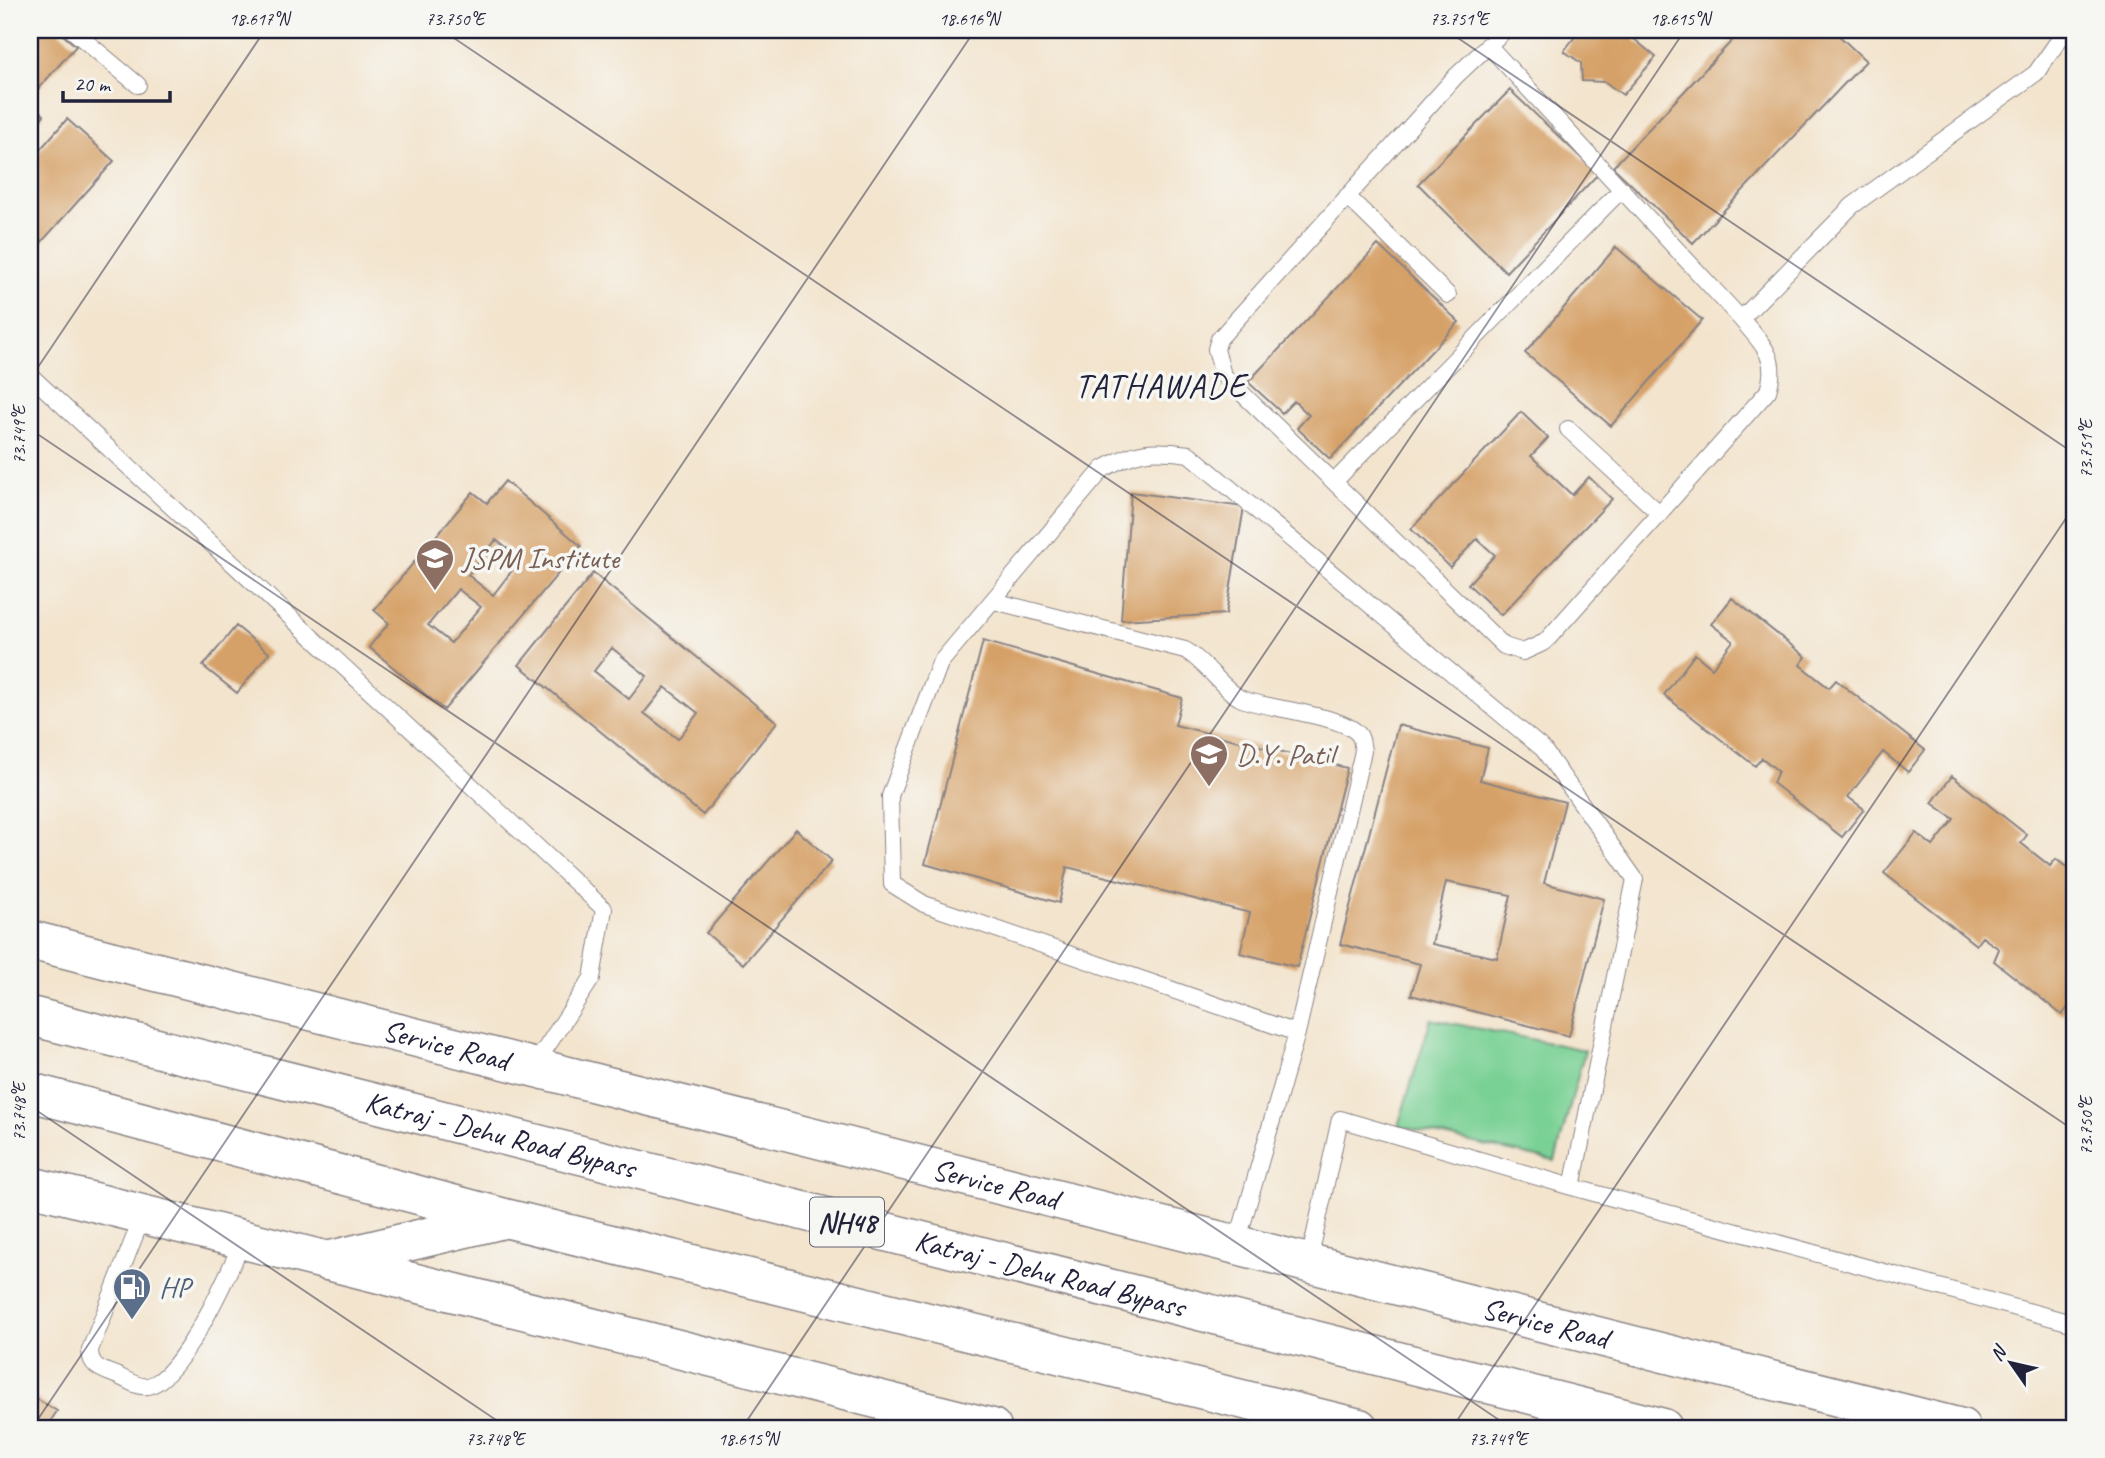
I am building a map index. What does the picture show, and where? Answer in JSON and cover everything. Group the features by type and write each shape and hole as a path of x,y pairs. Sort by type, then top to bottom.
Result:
{"main road":[{"name":"Service Road","path":"30,940 1309,1261 1961,1428"},
{"name":"Katraj - Dehu Road Bypass","path":"30,1016 1663,1428"},
{"path":"30,1093 505,1218 1359,1428"},
{"path":"30,1186 992,1428"},
{"path":"327,1261 505,1218"}],"lane":[{"path":"72,30 138,85"},
{"path":"1488,46 1741,319 1770,358 1773,374 1768,391 1545,642 1523,652 1504,646 1223,375 1216,349 1219,339 1347,196 1456,76 1505,30"},
{"path":"1741,319 1852,206 2036,73 2062,31"},
{"path":"1334,482 1622,189"},
{"path":"1347,196 1448,295"},
{"path":"30,375 604,909 592,978 534,1066"},
{"path":"1567,429 1660,514"},
{"path":"1297,1033 924,904 892,884 890,796 940,663 1103,469 1130,453 1156,450 1189,454 1543,750 1635,879 1572,1187"},
{"path":"994,601 1185,649 1202,660 1240,698 1329,720 1353,730 1361,737 1363,751 1297,1033 1237,1243"},
{"path":"1309,1261 1340,1119 1572,1187 2075,1324"},
{"path":"143,1215 90,1350 90,1360 95,1367 143,1387 160,1382 177,1363 220,1295 243,1240"}],"green space":[{"path":"1431,1019 1585,1050 1555,1161 1398,1126"}],"building":[{"path":"30,30 57,30 76,46 30,98"},
{"path":"1580,30 1623,30 1656,57 1623,95 1605,82 1582,81 1581,63 1564,51"},
{"path":"1742,30 1833,30 1866,61 1693,243 1613,167"},
{"path":"1510,90 1598,174 1506,272 1418,184"},
{"path":"30,102 44,115 30,131"},
{"path":"67,119 114,161 30,255 30,161"},
{"path":"1378,245 1459,322 1330,459 1297,428 1309,415 1294,401 1282,413 1248,382"},
{"path":"1616,247 1702,320 1611,426 1525,353"},
{"path":"1521,412 1548,438 1531,456 1572,495 1589,477 1612,499 1501,615 1468,584 1495,555 1477,539 1450,567 1411,529"},
{"path":"505,481 581,546 444,710 369,647 389,623 374,610 473,492 487,503","holes":["496,540 521,559 493,595 468,575","458,589 481,607 451,643 428,625"]},
{"path":"1131,492 1244,507 1226,614 1121,620"},
{"path":"593,573 777,722 703,815 519,665","holes":["612,648 647,676 629,699 594,671","665,687 698,713 678,739 644,713"]},
{"path":"1732,598 1806,657 1800,665 1829,688 1836,680 1925,750 1908,772 1883,752 1848,797 1864,809 1842,837 1773,783 1778,771 1762,758 1755,766 1664,695 1695,654 1712,668 1733,641 1711,624"},
{"path":"236,626 269,653 237,693 203,666"},
{"path":"983,641 1182,698 1175,725 1347,768 1297,967 1240,953 1250,913 1067,867 1059,903 925,864"},
{"path":"1398,725 1488,748 1480,780 1565,802 1544,883 1604,899 1569,1036 1411,995 1420,964 1340,944","holes":["1446,882 1511,895 1497,958 1432,944"]},
{"path":"1952,776 2027,835 2021,843 2050,866 2056,859 2075,874 2075,966 2069,975 2075,980 2075,998 2062,1015 1994,961 1999,949 1982,937 1976,945 1884,873 1916,833 1933,846 1954,819 1932,803"},
{"path":"796,829 832,861 743,964 706,933"},
{"path":"30,1395 57,1411 46,1428 30,1428"}],"place":[{"name":"JSPM Institute","path":"435,592"},
{"name":"D.Y. Patil","path":"1209,788"},
{"name":"HP","path":"132,1321"}],"district":[{"name":"TATHAWADE","path":"1161,386"}]}
